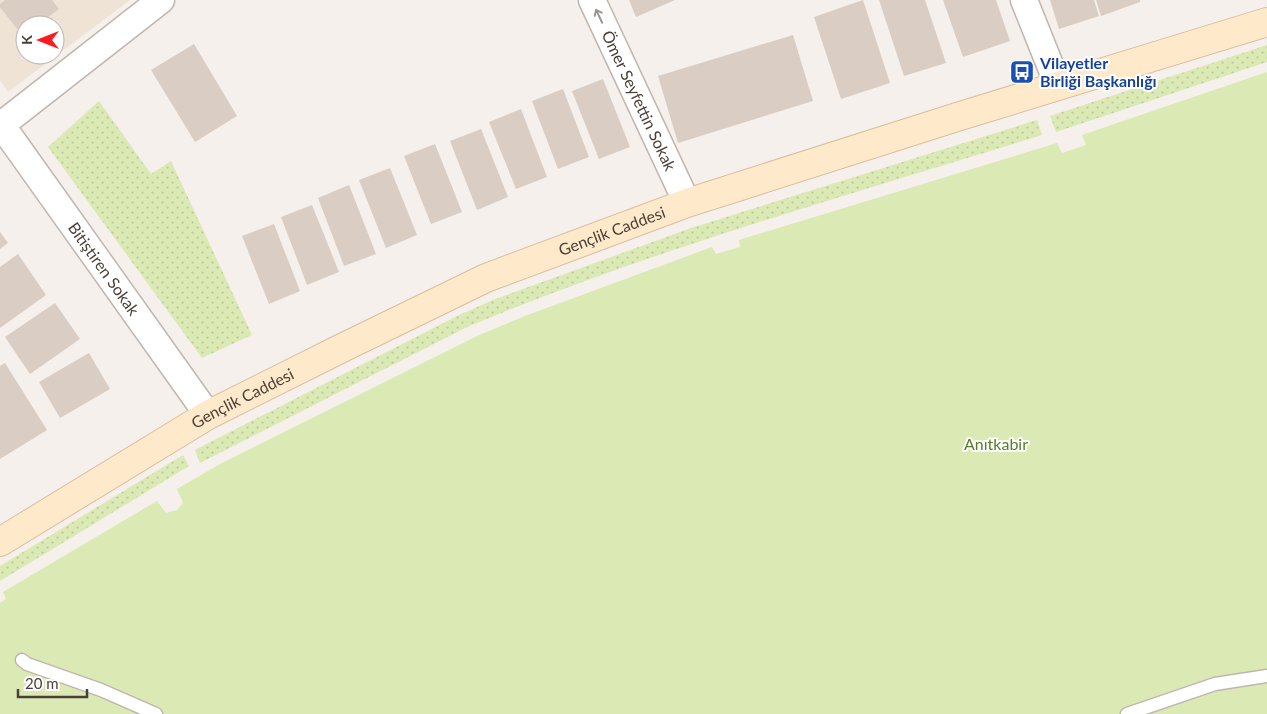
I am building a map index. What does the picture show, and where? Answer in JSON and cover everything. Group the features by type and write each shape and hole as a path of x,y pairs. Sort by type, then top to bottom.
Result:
{"main road":[{"name":"Gençlik Caddesi","path":"0,542 208,415 486,278 687,202 1058,85 1267,22"}],"street":[{"path":"0,125 161,0"},
{"name":"Ömer Seyfettin Sokak","path":"592,0 687,202"},
{"path":"1024,0 1058,85"},
{"name":"Bitiştiren Sokak","path":"0,125 208,415"}],"lane":[{"path":"22,660 27,664 101,690 156,714"},
{"path":"1126,714 1215,684 1267,676"}],"shaded area":[{"path":"0,0 130,0 65,49 65,15 15,15 15,65 44,65 8,92 0,80"}],"green space":[{"path":"1267,45 1267,62 1056,132 1050,116"},
{"name":"Anıtkabir","path":"1267,72 1267,714 0,714 0,603 6,599 3,592 157,501 166,513 177,510 183,503 177,489 220,464 477,336 525,316 712,247 716,254 740,247 739,240 1057,143 1062,153 1086,145 1082,135"},
{"path":"99,101 151,174 171,161 252,335 202,358 48,147"},
{"path":"1037,120 1042,135 680,248 537,299 467,327 200,463 195,450 459,315 493,300 691,228"},
{"path":"183,455 189,466 0,581 0,566"}],"building":[{"path":"5,0 52,0 59,9 51,15 15,15 15,26 0,7 0,4"},
{"path":"629,0 675,0 636,17"},
{"path":"863,0 890,83 841,99 814,17"},
{"path":"879,0 925,0 946,63 904,76"},
{"path":"943,0 996,0 1010,41 963,57"},
{"path":"1050,0 1094,0 1099,16 1059,29"},
{"path":"1096,0 1140,0 1140,2 1101,16"},
{"path":"793,35 813,101 678,143 658,76"},
{"path":"194,44 237,116 195,142 151,70"},
{"path":"603,79 630,147 599,159 572,91"},
{"path":"563,89 589,157 558,169 532,101"},
{"path":"521,109 547,177 516,189 489,122"},
{"path":"481,129 508,197 477,210 450,141"},
{"path":"435,144 462,212 431,224 404,156"},
{"path":"390,168 417,235 386,248 359,180"},
{"path":"349,185 376,254 344,266 318,198"},
{"path":"312,205 339,272 307,285 281,217"},
{"path":"274,224 300,291 269,304 242,236"},
{"path":"0,232 8,243 0,249"},
{"path":"18,254 46,295 0,328 0,267"},
{"path":"55,303 80,339 30,374 5,337"},
{"path":"89,353 110,389 60,418 39,382"},
{"path":"5,363 47,430 0,459 0,366"}],"place":[{"name":"Vilayetler Birliği Başkanlığı","path":"1022,72"}]}
